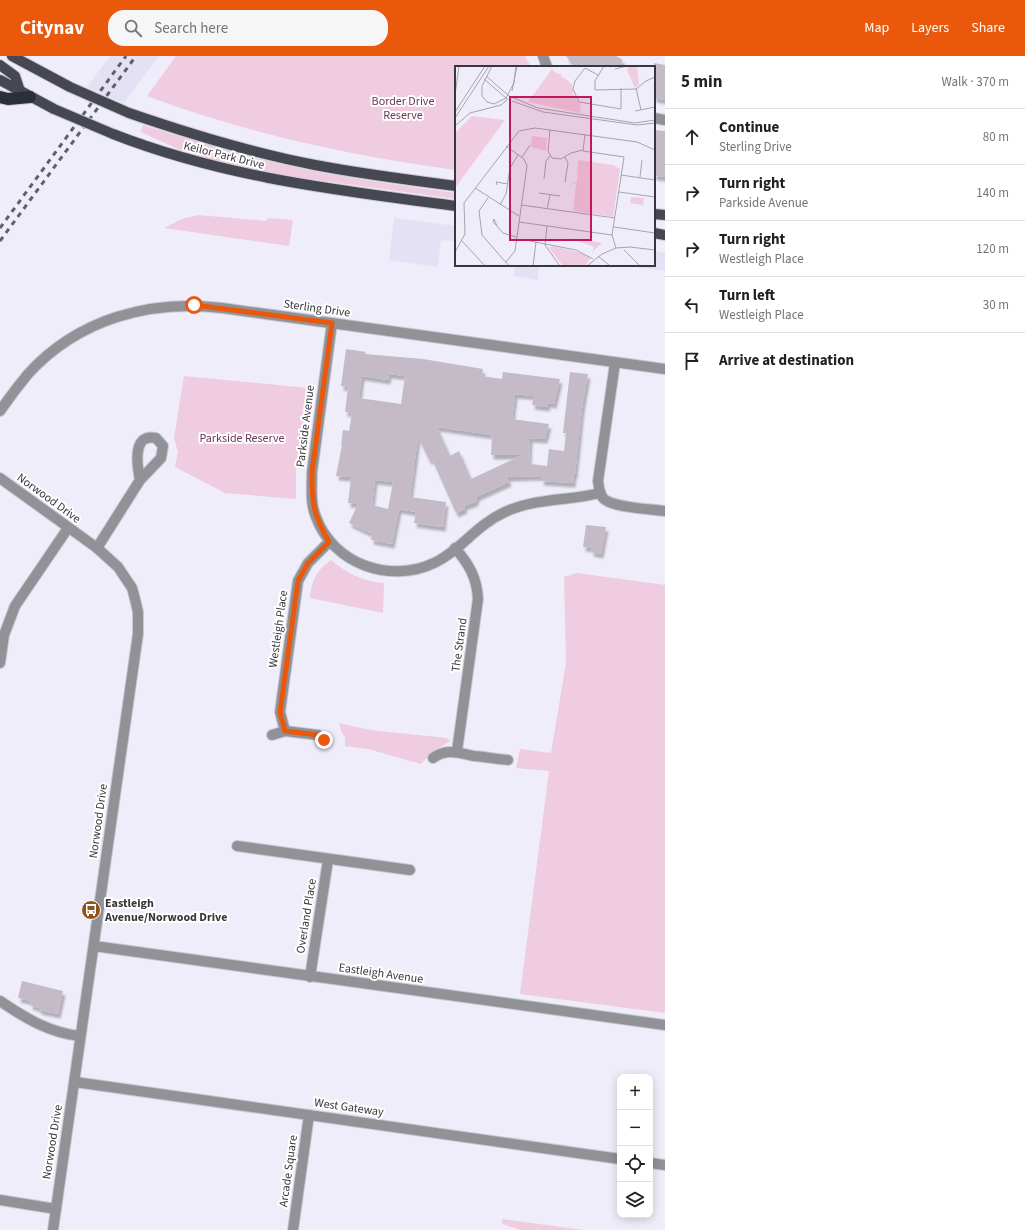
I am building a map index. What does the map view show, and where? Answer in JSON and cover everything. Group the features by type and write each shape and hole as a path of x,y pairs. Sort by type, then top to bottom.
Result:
{"highway":[{"path":"0,97 8,99 25,94"}],"main road":[{"name":"Keilor Park Drive","path":"16,57 70,87 129,113 194,135 314,165 455,186"},
{"path":"0,65 15,76 25,94"},
{"name":"Keilor Park Drive","path":"0,80 54,109 113,134 186,160 268,179 455,206"},
{"path":"655,214 665,215"},
{"path":"655,233 665,235"}],"street":[{"path":"543,56 547,66"},
{"path":"655,118 665,120"},
{"name":"Sterling Drive","path":"0,411 28,374 62,344 96,324 131,312 164,306 194,305 665,369"},
{"name":"Parkside Avenue","path":"332,323 312,472 312,496 315,516 329,542 344,555 361,565 379,570 400,571 419,569 435,562 455,548 488,520 506,512 526,504 546,500 581,498 600,493"},
{"path":"615,363 598,481 600,493 605,499 622,505 665,511"},
{"name":"Norwood Drive","path":"0,478 97,548 118,567 132,588 138,612 139,624 94,946 52,1230"},
{"path":"97,548 140,480"},
{"path":"0,663 4,635 15,606 68,528"},
{"name":"Westleigh Place","path":"285,731 280,712 298,581 308,563 329,542"},
{"name":"The Strand","path":"455,548 470,568 477,584 478,600 457,751"},
{"path":"272,735 285,731 318,735 324,740"},
{"path":"432,758 440,753 457,751 471,755 508,760"},
{"path":"237,846 328,860 410,870"},
{"name":"Overland Place","path":"310,977 328,860"},
{"name":"Eastleigh Avenue","path":"94,946 665,1025"},
{"path":"0,1001 32,1022 54,1030 80,1036"},
{"name":"West Gateway","path":"74,1082 617,1159"},
{"name":"Arcade Square","path":"293,1230 309,1115"},
{"path":"653,1163 665,1165"},
{"path":"0,1200 56,1209"}],"shaded area":[{"path":"110,56 159,56 124,103 87,87"},
{"path":"394,218 455,226 455,242 441,240 438,267 389,260"},
{"path":"655,251 665,253 665,271 628,266 655,266"},
{"path":"515,266 540,266 537,280 514,276"}],"green space":[{"name":"Border Drive Reserve","path":"176,56 525,56 530,66 455,66 455,170 377,158 299,142 222,121 147,96"},
{"path":"143,125 264,160 347,177 455,193 455,199 247,169 191,155 141,132"},
{"path":"198,215 267,221 267,218 293,220 289,246 164,228 182,219"},
{"name":"Parkside Reserve","path":"184,376 308,388 296,470 296,499 225,493 175,467 178,452 174,438"},
{"path":"331,560 343,569 362,579 384,583 383,613 310,598 312,586 318,572"},
{"path":"577,573 665,585 665,1013 520,994 549,771 516,768 520,749 551,753 566,663 564,577"},
{"path":"339,723 370,730 447,738 450,741 431,753 421,764 368,749 345,746 345,737"},
{"path":"502,1219 583,1230 521,1230 502,1224"}],"building":[{"path":"566,56 616,56 623,60 620,66 573,66"},
{"path":"654,63 665,65 665,100 655,98"},
{"path":"655,130 665,131 665,177 655,176"},
{"path":"346,349 366,352 365,354 423,359 483,369 482,376 502,379 503,372 560,379 554,404 548,403 547,407 532,405 534,396 515,394 512,419 549,424 545,439 530,438 529,461 531,461 531,464 547,466 549,449 564,451 566,433 563,433 570,372 588,374 582,408 573,483 541,481 542,476 507,477 509,482 476,497 477,499 475,502 464,506 465,509 456,513 432,459 429,460 418,437 410,497 446,502 443,527 414,523 416,512 399,509 392,544 371,540 372,534 349,523 358,504 348,503 351,477 336,476 342,445 343,430 349,431 352,413 345,412 348,387 341,386","holes":["389,374 405,376 401,404 359,398 362,376 388,380","437,427 492,435 491,455 522,455 471,479 459,451 450,456","375,480 393,482 388,509 372,505"]},
{"path":"586,525 606,527 601,554 591,552 592,548 583,547"},
{"path":"22,981 63,991 58,1014 39,1010 39,1008 30,1005 31,1001 18,998"}],"railway":[{"path":"0,228 126,56"},
{"path":"0,241 136,56"}],"place":[{"name":"Eastleigh Avenue/Norwood Drive","path":"91,910"}],"route":[{"path":"194,305 332,323 312,472 312,496 315,516 329,542 308,563 298,581 280,712 285,731 318,735 324,740"}]}
